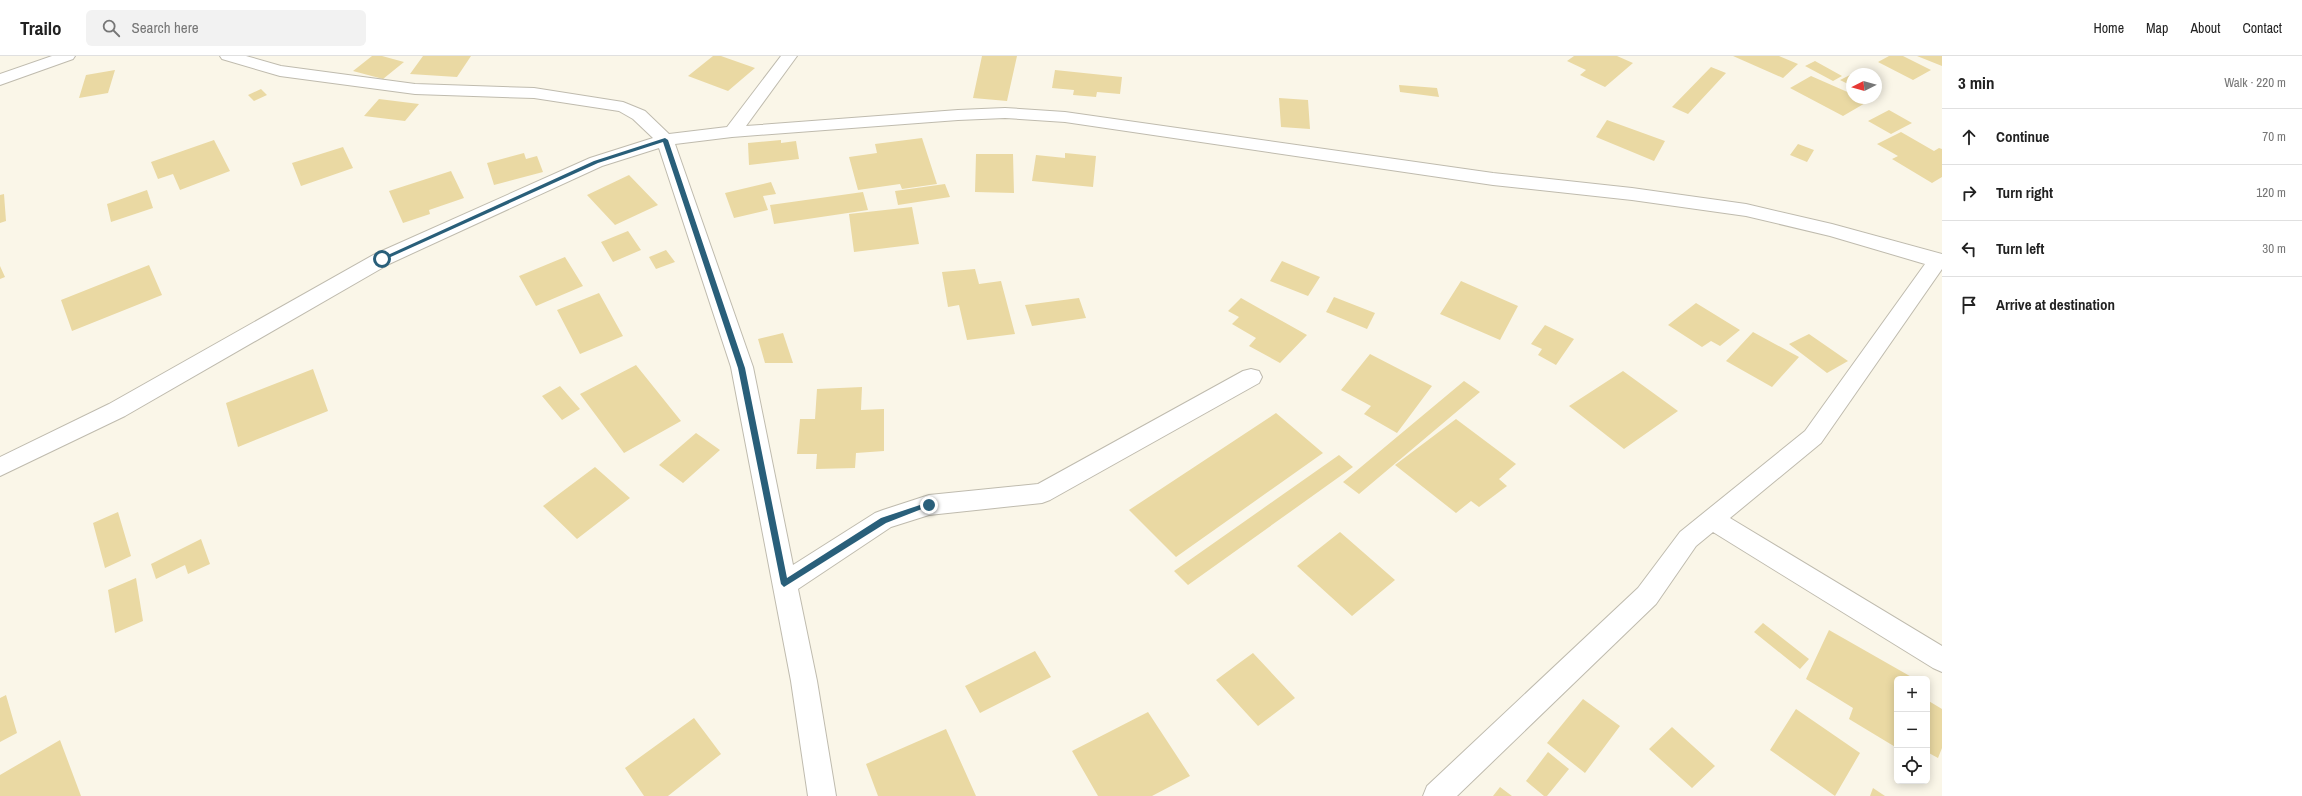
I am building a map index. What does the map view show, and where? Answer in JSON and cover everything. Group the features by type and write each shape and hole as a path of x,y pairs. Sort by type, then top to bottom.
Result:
{"street":[{"path":"0,80 67,56"},
{"path":"228,56 280,71 416,89 534,93 623,107 640,115 665,140 742,368 804,681 822,796"},
{"path":"732,132 789,56"},
{"path":"0,467 117,410 382,259 596,162 665,140 732,132 958,115 1005,113 1065,117 1493,179 1632,194 1746,210 1832,230 1940,261 1813,436 1688,539 1647,596 1437,796"},
{"path":"784,584 883,520 929,505 1042,493 1251,377"},
{"path":"1712,519 1942,660"}],"building":[{"path":"372,56 382,56 404,62 383,79 353,71"},
{"path":"423,56 471,56 457,77 410,74"},
{"path":"713,56 721,56 755,68 728,91 688,76"},
{"path":"982,56 1017,56 1007,101 973,98"},
{"path":"1574,56 1617,56 1633,63 1605,87 1580,75 1586,70 1567,61"},
{"path":"1733,56 1779,56 1798,64 1783,78"},
{"path":"1889,56 1903,56 1931,70 1913,80 1878,62"},
{"path":"1917,56 1942,56 1942,66"},
{"path":"1815,61 1842,76 1833,81 1805,66"},
{"path":"1711,67 1726,73 1688,114 1672,107"},
{"path":"115,70 108,93 79,98 86,75"},
{"path":"1055,70 1122,77 1120,94 1097,92 1096,97 1073,95 1074,90 1052,88"},
{"path":"1811,76 1846,91 1846,104 1864,104 1843,116 1790,88"},
{"path":"1846,77 1846,83 1840,80"},
{"path":"1399,85 1437,88 1439,97 1400,92"},
{"path":"261,89 267,95 254,101 248,95"},
{"path":"1279,98 1308,100 1310,129 1281,127"},
{"path":"379,99 419,104 405,121 364,116"},
{"path":"1889,110 1912,123 1891,134 1868,121"},
{"path":"1607,120 1665,141 1654,161 1596,137"},
{"path":"1901,132 1934,151 1939,148 1942,149 1942,177 1932,183 1892,159 1898,156 1877,144"},
{"path":"922,138 937,184 902,189 900,184 858,190 849,157 877,153 875,144"},
{"path":"214,140 230,171 180,190 173,174 158,179 151,162"},
{"path":"781,140 781,143 796,141 799,159 749,165 748,143"},
{"path":"1798,144 1814,150 1807,162 1790,155"},
{"path":"343,147 353,168 301,186 292,163"},
{"path":"524,153 526,159 537,156 543,172 494,185 487,163"},
{"path":"1065,153 1096,156 1093,187 1032,181 1036,155 1065,158"},
{"path":"976,154 1013,154 1014,193 975,192"},
{"path":"451,171 464,198 429,210 430,214 403,223 389,191"},
{"path":"629,175 658,205 615,225 587,195"},
{"path":"771,182 776,194 763,196 768,210 734,218 725,193"},
{"path":"945,184 950,197 898,205 895,191"},
{"path":"147,190 153,208 111,222 107,204"},
{"path":"863,192 868,210 774,224 770,205"},
{"path":"4,194 6,221 0,223 0,195"},
{"path":"912,207 919,244 854,252 849,214"},
{"path":"628,231 641,250 613,262 601,242"},
{"path":"666,250 675,262 656,269 649,257"},
{"path":"565,257 583,286 536,306 519,276"},
{"path":"1282,261 1320,277 1308,296 1270,281"},
{"path":"149,265 162,295 72,331 61,300"},
{"path":"0,266 5,277 0,279"},
{"path":"975,269 979,284 1001,281 1015,334 967,340 959,305 948,307 942,272"},
{"path":"1461,281 1518,306 1500,340 1440,314"},
{"path":"599,293 623,336 580,354 557,310"},
{"path":"1334,297 1375,313 1367,329 1326,312"},
{"path":"1079,298 1086,318 1032,326 1025,305"},
{"path":"1241,298 1307,335 1280,363 1249,346 1256,338 1232,324 1239,317 1228,311"},
{"path":"1696,303 1740,330 1720,346 1711,341 1702,347 1668,325"},
{"path":"1545,325 1574,339 1556,365 1538,355 1542,349 1531,344"},
{"path":"1753,332 1799,357 1772,387 1726,361"},
{"path":"783,333 793,363 765,363 758,339"},
{"path":"1809,334 1848,361 1827,373 1789,344"},
{"path":"1370,354 1432,386 1397,433 1364,414 1371,406 1341,390"},
{"path":"636,365 681,421 624,453 580,394"},
{"path":"313,369 328,411 238,447 226,403"},
{"path":"1623,371 1678,411 1624,449 1569,406"},
{"path":"1464,381 1480,392 1359,494 1343,482"},
{"path":"560,386 580,409 562,420 542,396"},
{"path":"862,387 861,410 884,409 884,451 856,453 855,468 816,469 817,454 797,454 800,419 815,419 817,389"},
{"path":"1276,413 1323,453 1176,557 1129,510"},
{"path":"1456,419 1516,464 1499,479 1507,486 1479,507 1471,501 1456,513 1395,465"},
{"path":"696,433 720,450 683,483 659,465"},
{"path":"1339,455 1353,467 1188,585 1174,571"},
{"path":"595,467 630,498 577,539 543,506"},
{"path":"118,512 131,556 105,568 93,523"},
{"path":"1340,532 1395,580 1352,616 1297,566"},
{"path":"201,539 210,564 188,574 185,565 156,579 151,564"},
{"path":"136,578 143,621 115,633 108,590"},
{"path":"1763,623 1809,659 1800,669 1754,632"},
{"path":"1829,630 1910,676 1894,676 1894,746 1849,719 1853,708 1806,679"},
{"path":"1035,651 1051,677 980,713 965,686"},
{"path":"1253,653 1295,698 1258,726 1216,680"},
{"path":"6,695 17,733 0,742 0,698"},
{"path":"1583,699 1620,726 1585,773 1547,743"},
{"path":"1930,702 1942,709 1942,748 1938,758 1930,754"},
{"path":"1796,709 1860,753 1835,796 1770,750"},
{"path":"1148,712 1190,776 1152,796 1098,796 1072,751"},
{"path":"694,718 721,754 668,796 644,796 625,768"},
{"path":"1672,727 1715,766 1692,788 1649,749"},
{"path":"946,729 976,796 878,796 866,764"},
{"path":"60,740 81,796 0,796 0,775"},
{"path":"1548,752 1569,769 1547,796 1544,796 1526,781"},
{"path":"1500,787 1512,796 1493,796"},
{"path":"1873,788 1885,796 1870,796"}],"route":[{"path":"382,259 596,162 665,140 742,368 784,584 883,520 929,505"}]}
